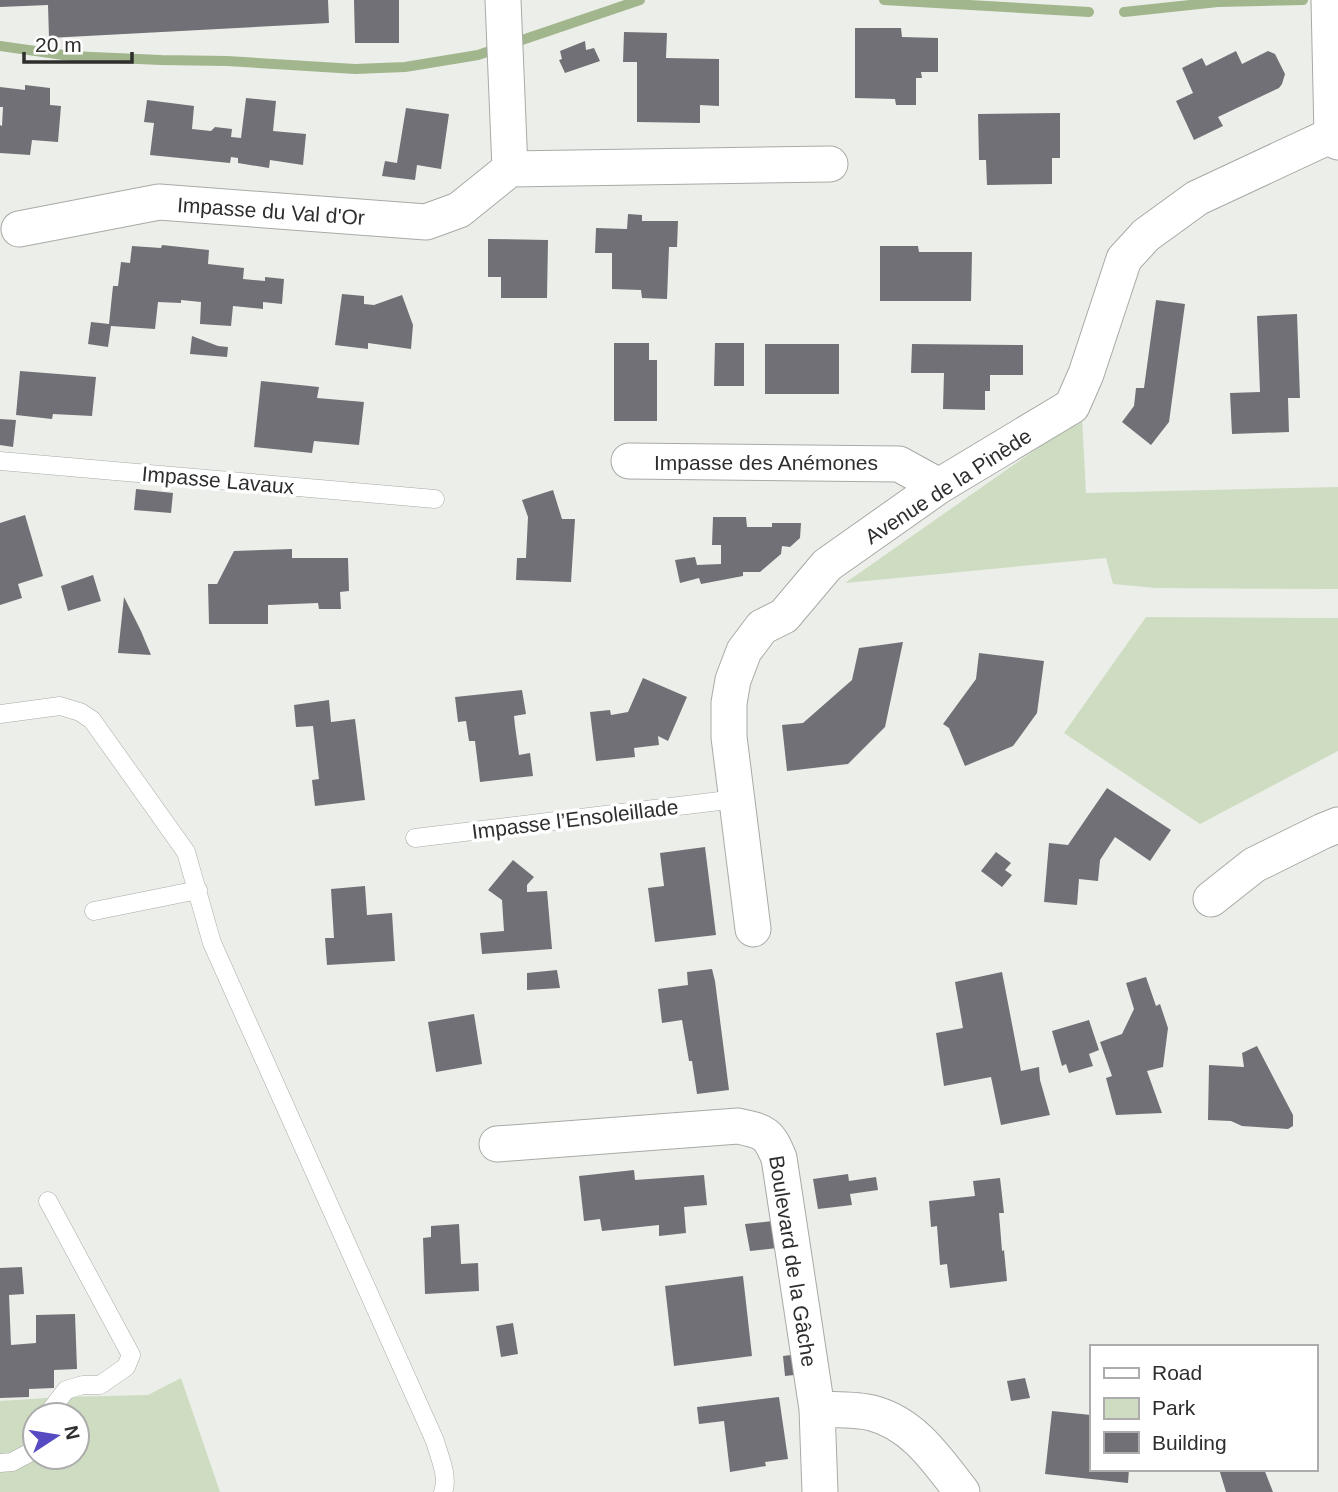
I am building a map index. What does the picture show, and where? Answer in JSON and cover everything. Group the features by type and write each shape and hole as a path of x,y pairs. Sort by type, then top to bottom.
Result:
{"street":[{"name":"Avenue de la Pinède","path":"753,929 729,737 729,703 733,680 744,651 762,627 784,616 827,565 939,486 1072,406 1086,374 1124,259 1146,234 1198,198 1335,139 1329,16"},
{"path":"504,29 510,169 830,164"},
{"name":"Impasse du Val d'Or","path":"19,229 159,202 426,222 459,209 510,169"},
{"name":"Impasse des Anémones","path":"629,461 899,464 939,486"},
{"path":"1211,899 1254,865 1338,825"},
{"name":"Boulevard de la Gâche","path":"498,1144 738,1126 758,1130 771,1139 779,1158 817,1409 820,1492"},
{"path":"817,1409 872,1413 899,1424 923,1443 962,1492"}],"lane":[{"name":"Impasse Lavaux","path":"0,461 435,499"},
{"path":"0,714 60,706 79,712 92,720 186,852 212,943 435,1441 443,1468 443,1492"},
{"name":"Impasse l’Ensoleillade","path":"415,838 736,799"},
{"path":"94,911 198,890"},
{"path":"48,1201 131,1355 126,1367 100,1385 83,1385 66,1390 58,1401"},
{"path":"0,1463 12,1462 21,1457"}],"green space":[{"path":"1082,417 1086,493 1338,487 1338,589 1156,588 1113,584 1106,558 845,583"},
{"path":"1146,617 1338,618 1338,751 1200,824 1064,733"},
{"path":"181,1378 220,1492 0,1492 0,1401 148,1395"}],"building":[{"path":"0,0 328,0 329,23 49,38 48,5 0,7"},
{"path":"354,0 399,0 399,43 355,43"},
{"path":"855,28 901,28 902,37 938,38 938,72 921,72 922,78 916,78 916,105 896,105 895,99 855,98"},
{"path":"624,32 667,33 666,58 719,59 719,106 700,105 700,123 637,122 637,62 623,62"},
{"path":"585,41 586,50 594,48 600,61 565,73 559,60 562,59 560,51"},
{"path":"1236,51 1242,64 1268,51 1275,54 1285,74 1282,84 1279,88 1218,117 1223,126 1194,140 1176,101 1193,93 1182,68 1202,58 1206,66"},
{"path":"25,85 50,88 50,105 61,106 58,142 32,140 30,155 0,153 3,107 0,107 0,87 25,90"},
{"path":"246,98 276,101 273,131 306,134 303,165 270,160 269,168 238,163 238,158 231,157 230,163 150,155 154,123 144,122 147,100 194,106 192,129 232,129 231,137 241,138"},
{"path":"406,108 449,114 441,169 417,165 415,180 382,176 385,161 397,163"},
{"path":"1060,113 1060,158 1052,158 1052,184 987,185 986,160 979,160 978,114"},
{"path":"628,214 642,215 642,221 678,221 677,247 669,247 667,299 642,298 641,290 612,289 612,253 595,253 596,228 627,229"},
{"path":"488,239 548,240 547,298 501,298 501,277 488,277"},
{"path":"162,245 209,250 208,264 244,268 243,279 284,279 282,304 263,302 263,309 233,306 231,326 200,324 201,302 158,302 155,329 111,326 108,347 88,344 91,322 109,324 113,286 118,286 121,262 130,263 132,246 161,248"},
{"path":"880,246 918,246 919,252 972,252 971,301 880,301"},
{"path":"342,294 364,296 364,304 374,305 402,295 413,325 411,349 368,343 368,349 335,345"},
{"path":"1156,300 1185,304 1169,422 1151,445 1122,422 1134,406 1136,388 1144,388"},
{"path":"1297,314 1300,398 1288,398 1289,432 1232,434 1230,393 1260,392 1257,316"},
{"path":"192,336 228,347 227,357 190,354"},
{"path":"614,343 649,343 649,360 657,360 657,421 614,421"},
{"path":"715,343 744,343 744,386 714,386"},
{"path":"765,344 839,344 839,394 765,394"},
{"path":"912,344 1023,345 1023,375 990,375 990,391 985,391 985,410 943,409 944,373 911,373"},
{"path":"20,371 96,377 92,416 53,414 52,419 16,415"},
{"path":"261,381 319,387 317,398 364,402 359,445 314,441 312,453 254,447"},
{"path":"0,419 16,420 13,447 0,445"},
{"path":"136,489 173,493 171,513 134,510"},
{"path":"553,490 562,519 575,519 571,582 516,580 517,558 526,558 528,517 522,500"},
{"path":"25,515 43,576 18,584 22,598 0,605 0,523"},
{"path":"713,517 746,517 747,527 772,527 772,523 801,523 800,538 790,547 782,546 781,554 760,572 743,572 743,576 701,584 699,578 680,583 675,560 695,557 697,565 721,564 721,545 712,545"},
{"path":"292,549 292,558 348,558 349,591 340,592 341,609 319,609 318,603 268,605 268,624 209,624 208,584 217,584 234,551"},
{"path":"93,575 101,601 68,611 61,586"},
{"path":"124,597 141,631 151,655 118,653"},
{"path":"903,642 885,727 848,764 787,771 782,725 803,723 852,680 859,648"},
{"path":"979,653 1044,661 1037,713 1013,746 965,766 949,728 943,724 976,679"},
{"path":"643,678 687,697 668,741 658,736 659,745 634,748 635,757 596,761 590,712 610,710 611,715 628,712"},
{"path":"522,690 526,714 514,716 515,726 519,755 530,753 533,776 480,782 475,741 469,741 466,721 458,722 455,697"},
{"path":"329,700 331,722 355,719 365,800 315,806 312,780 319,779 313,726 296,727 294,705"},
{"path":"1107,788 1171,830 1150,861 1115,837 1100,860 1098,881 1079,879 1077,905 1044,902 1049,843 1068,845"},
{"path":"705,847 716,935 655,942 648,888 664,886 660,853"},
{"path":"996,852 1011,863 1005,870 1012,875 1002,887 981,871"},
{"path":"513,860 534,877 527,885 527,892 547,891 552,949 482,954 480,933 504,931 502,900 488,890"},
{"path":"365,886 367,915 392,913 395,961 327,965 325,938 334,938 331,889"},
{"path":"712,969 729,1090 697,1094 682,1020 662,1023 658,989 688,985 687,972"},
{"path":"557,970 560,988 527,990 527,973"},
{"path":"1002,972 1021,1071 1039,1067 1050,1115 1001,1125 991,1077 944,1086 936,1033 963,1028 955,982"},
{"path":"1146,977 1156,1006 1160,1004 1168,1028 1163,1067 1147,1071 1162,1113 1116,1115 1106,1078 1112,1076 1100,1042 1122,1034 1134,1009 1126,983"},
{"path":"474,1014 482,1064 436,1072 428,1022"},
{"path":"1089,1020 1099,1050 1089,1054 1093,1066 1069,1073 1066,1064 1062,1066 1052,1031"},
{"path":"1257,1046 1293,1115 1293,1126 1288,1129 1242,1126 1231,1121 1208,1120 1209,1065 1244,1067 1242,1053"},
{"path":"634,1170 635,1180 704,1175 707,1205 684,1207 686,1233 659,1236 659,1225 602,1231 600,1219 584,1221 579,1176"},
{"path":"848,1174 849,1181 876,1177 878,1190 850,1194 852,1205 818,1209 813,1179"},
{"path":"1000,1178 1004,1213 999,1213 1007,1281 950,1288 947,1264 940,1265 937,1226 931,1227 929,1201 975,1196 973,1181"},
{"path":"773,1221 777,1248 750,1251 745,1224"},
{"path":"459,1224 461,1264 478,1263 479,1291 425,1294 423,1238 431,1237 431,1226"},
{"path":"22,1267 24,1294 9,1295 11,1345 36,1343 36,1315 75,1314 77,1369 54,1370 54,1388 29,1389 29,1397 0,1398 0,1268"},
{"path":"743,1276 752,1356 674,1366 665,1286"},
{"path":"513,1323 518,1354 501,1357 496,1326"},
{"path":"791,1355 794,1375 785,1376 783,1356"},
{"path":"1025,1378 1030,1398 1011,1401 1007,1381"},
{"path":"779,1397 788,1459 765,1462 766,1466 730,1472 724,1421 699,1424 697,1407"},
{"path":"1052,1411 1090,1415 1090,1471 1129,1471 1128,1483 1045,1474"},
{"path":"1220,1471 1265,1471 1273,1492 1226,1492"}],"waterway":[{"path":"0,46 70,56 227,61 355,69 405,67 478,55 640,0"},
{"path":"884,0 1089,12"},
{"path":"1124,12 1218,2 1303,0"}]}
